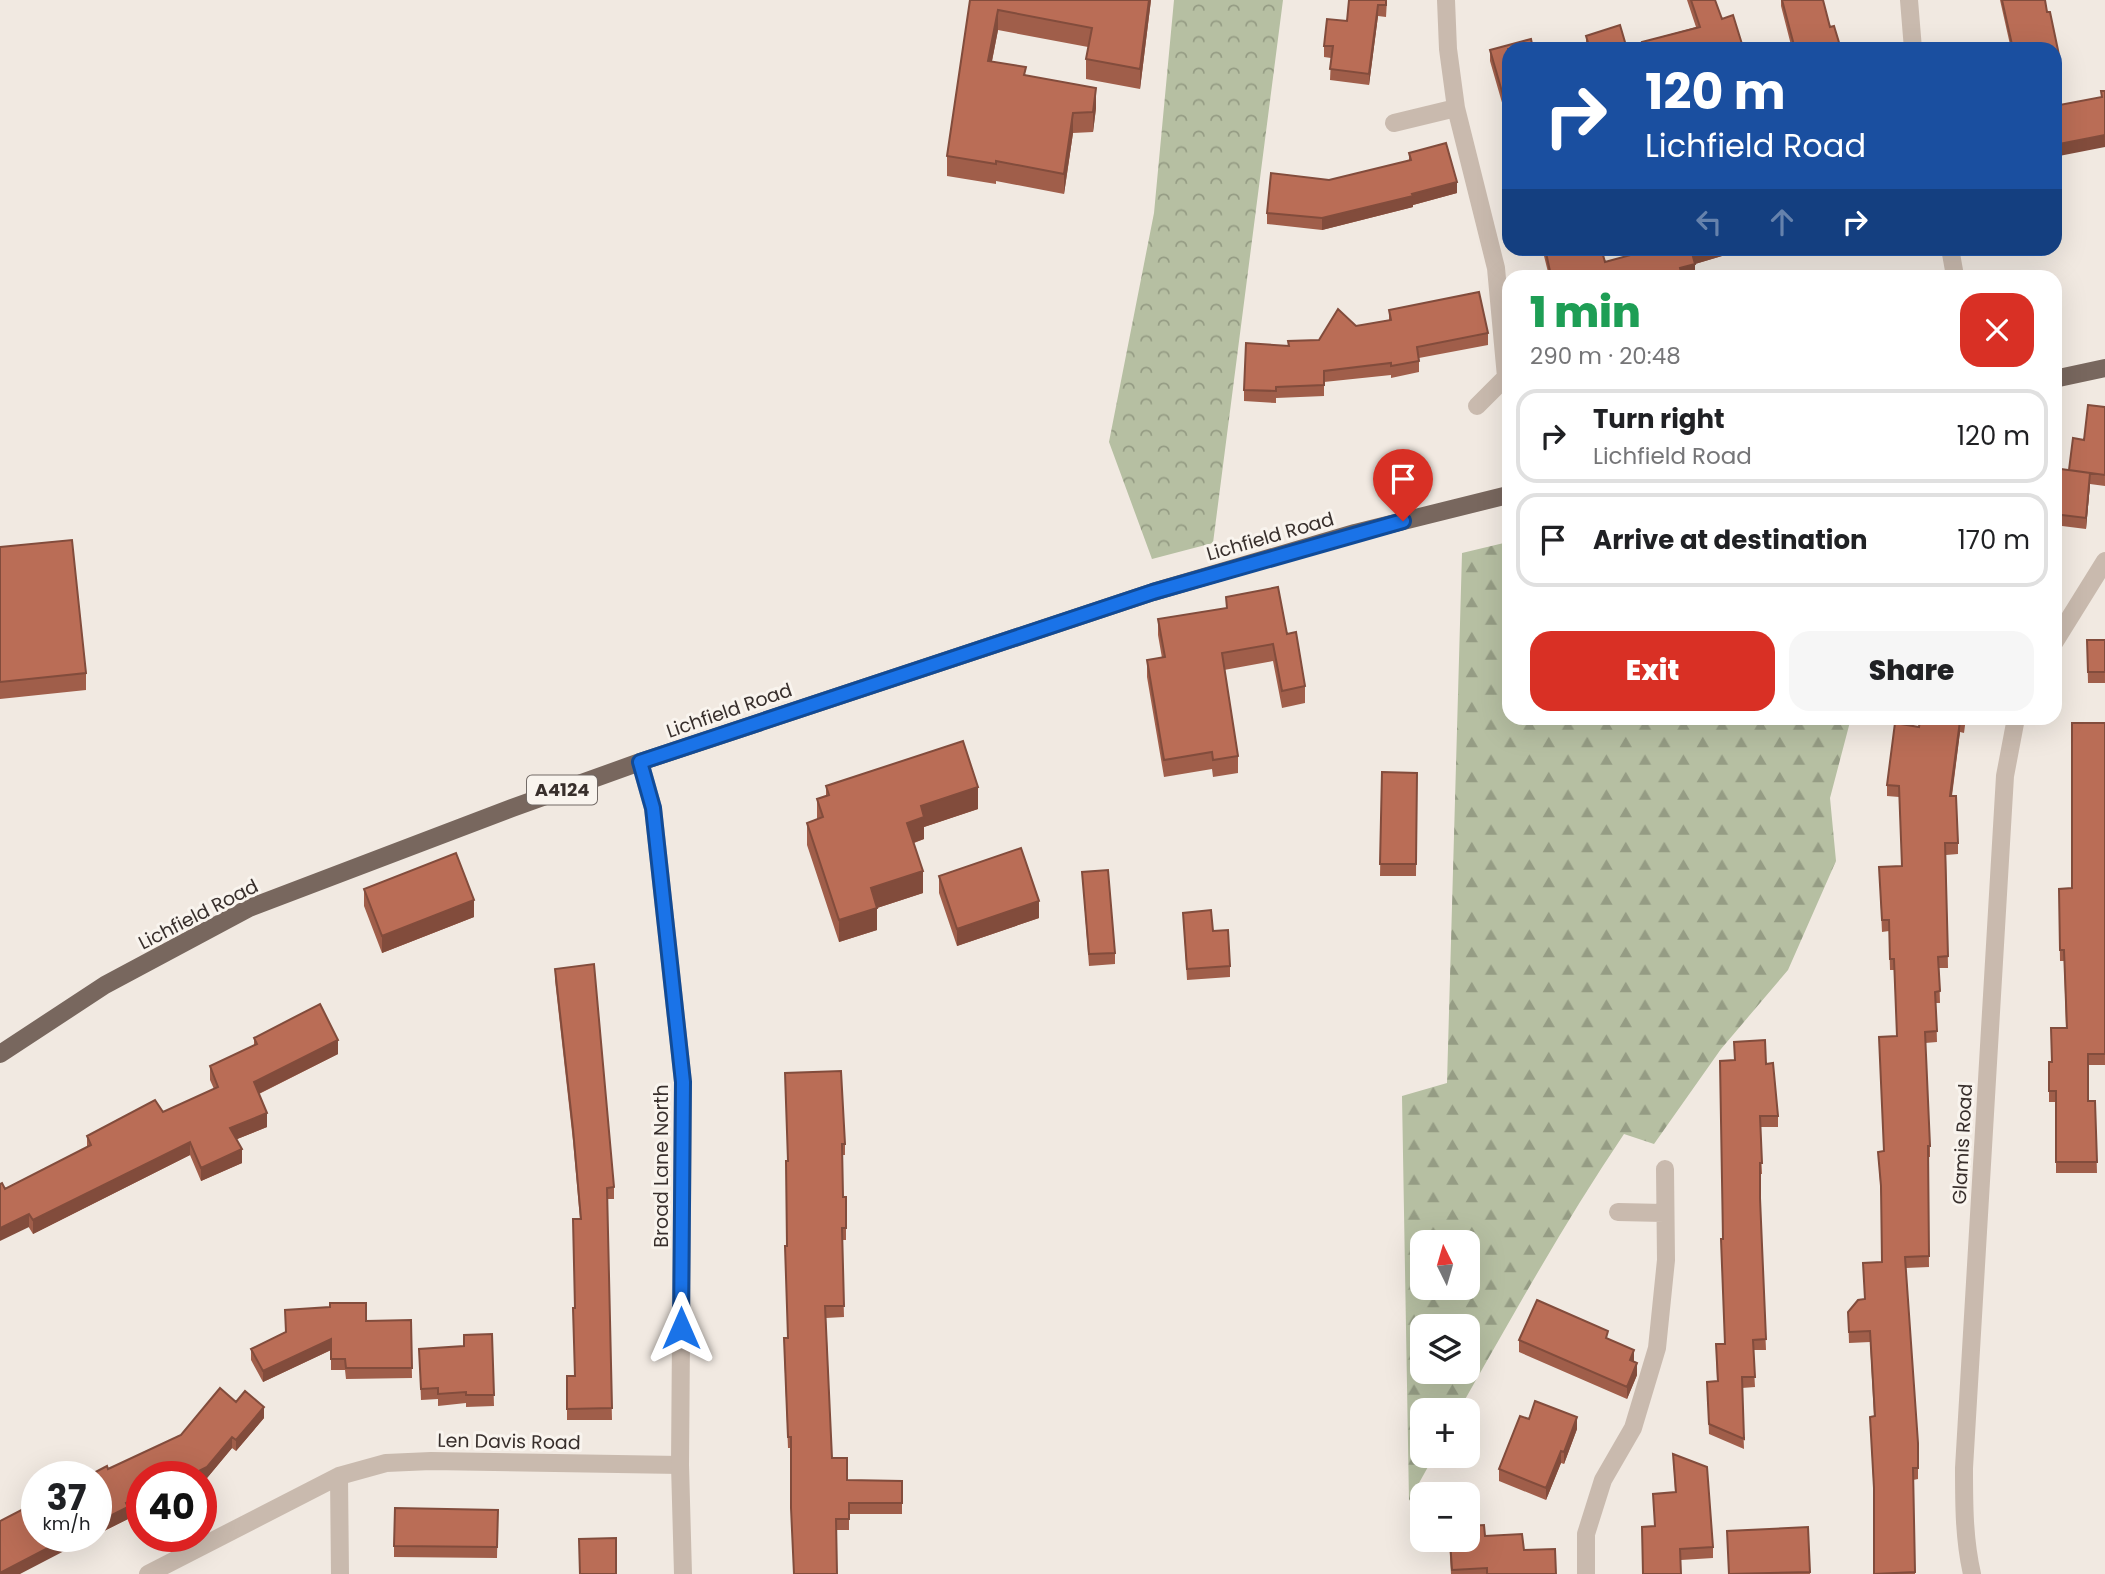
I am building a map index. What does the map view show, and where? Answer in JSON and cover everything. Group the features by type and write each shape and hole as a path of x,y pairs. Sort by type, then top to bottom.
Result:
{"main road":[{"path":"2062,377 2105,368"},
{"name":"Lichfield Road","path":"0,1054 105,985 249,908 512,808 640,762 1153,592 1355,533 1502,496"}],"street":[{"path":"1446,0 1447,49 1455,108 1496,268 1502,328"},
{"path":"1909,0 1912,42"},
{"path":"1394,123 1455,108"},
{"path":"1477,407 1502,383"},
{"path":"2062,630 2105,561"},
{"name":"Glamis Road","path":"1972,1574 1964,1517 1965,1454 2005,776 2015,725"},
{"name":"Broad Lane North","path":"640,762 653,808 683,1082 680,1465 683,1574"},
{"path":"1586,1574 1586,1534 1603,1480 1633,1429 1657,1349 1665,1260 1665,1170"},
{"path":"1618,1212 1664,1213"},
{"name":"Len Davis Road","path":"148,1574 339,1476 386,1463 431,1461 680,1465"},
{"path":"339,1476 340,1574"}],"green space":[{"path":"1174,0 1283,0 1213,543 1152,559 1109,442 1154,213"},
{"path":"1502,543 1502,725 1849,725 1830,798 1836,861 1788,970 1721,1049 1654,1144 1624,1134 1559,1236 1480,1373 1480,1314 1410,1314 1410,1384 1474,1384 1466,1398 1410,1398 1410,1468 1427,1468 1420,1482 1410,1482 1409,1501 1402,1096 1447,1083 1462,553"}],"building":[{"path":"970,0 1149,0 1140,69 1086,59 1092,28 998,10 988,61 1026,67 1024,75 1096,88 1093,112 1073,113 1064,174 996,161 996,164 947,156"},
{"path":"1349,0 1386,0 1386,5 1378,5 1369,74 1330,69 1333,46 1324,46 1327,19 1347,21"},
{"path":"1691,0 1715,0 1722,19 1733,15 1741,42 1642,42 1700,27"},
{"path":"1782,0 1823,0 1830,27 1834,26 1839,42 1793,42"},
{"path":"2002,0 2045,0 2056,42 2011,42"},
{"path":"1620,25 1625,42 1588,42 1586,36"},
{"path":"1502,47 1502,92 1490,50"},
{"path":"2101,91 2105,91 2105,135 2062,143 2062,104 2102,97"},
{"path":"1446,143 1457,182 1412,194 1413,196 1322,218 1267,213 1271,173 1329,180 1411,160 1409,153"},
{"path":"1547,256 1603,256 1605,262 1627,256 1693,256 1695,264 1680,270 1550,270"},
{"path":"1479,292 1488,333 1417,347 1419,361 1324,371 1324,385 1276,387 1276,391 1244,390 1246,343 1289,346 1288,341 1319,340 1338,309 1356,326 1391,320 1389,310"},
{"path":"2088,405 2105,407 2105,475 2069,470 2073,438 2084,440"},
{"path":"2062,469 2090,473 2086,518 2062,515"},
{"path":"72,540 86,673 0,682 0,547"},
{"path":"1278,587 1287,634 1296,632 1305,686 1282,691 1273,644 1222,653 1238,756 1213,760 1212,752 1164,760 1147,660 1165,657 1158,619 1227,608 1226,597"},
{"path":"2087,640 2105,640 2105,672 2088,672"},
{"path":"2072,723 2105,723 2105,1054 2088,1054 2088,1101 2095,1101 2097,1162 2056,1162 2056,1091 2049,1091 2051,1028 2067,1028 2064,950 2060,950 2059,889 2072,888"},
{"path":"1895,725 1959,725 1950,796 1956,796 1958,843 1945,843 1948,956 1938,957 1940,991 1935,992 1937,1031 1925,1032 1930,1146 1929,1256 1905,1257 1918,1443 1918,1468 1913,1468 1915,1572 1874,1574 1874,1488 1870,1417 1875,1416 1870,1331 1849,1332 1848,1312 1858,1300 1865,1299 1863,1263 1882,1262 1878,1152 1884,1151 1879,1037 1897,1036 1894,959 1890,959 1889,920 1882,920 1879,867 1902,866 1899,786 1887,785"},
{"path":"963,741 978,787 921,806 924,817 907,823 923,871 871,888 877,908 839,920 807,823 823,817 817,799 829,795 826,786"},
{"path":"1382,772 1417,773 1416,864 1380,864"},
{"path":"1021,848 1039,901 957,929 939,876"},
{"path":"456,853 474,900 382,936 364,889"},
{"path":"1108,870 1115,953 1089,954 1082,872"},
{"path":"1211,910 1213,931 1228,930 1230,966 1187,969 1183,913"},
{"path":"594,964 614,1187 607,1188 612,1408 567,1409 567,1376 575,1376 573,1219 581,1219 555,969"},
{"path":"320,1004 338,1040 254,1082 267,1113 230,1128 242,1149 201,1168 190,1142 33,1220 29,1214 0,1228 0,1184 2,1183 5,1189 91,1145 87,1136 155,1100 163,1112 218,1087 210,1066 257,1044 254,1038"},
{"path":"1765,1040 1766,1064 1773,1063 1778,1116 1760,1116 1760,1198 1766,1339 1753,1340 1755,1377 1742,1377 1744,1439 1709,1424 1707,1382 1718,1381 1716,1344 1725,1344 1721,1239 1720,1061 1735,1060 1734,1042"},
{"path":"841,1071 845,1144 842,1144 843,1197 846,1197 846,1228 842,1228 844,1306 825,1306 832,1458 847,1458 847,1480 902,1481 902,1503 849,1503 849,1519 836,1519 837,1574 794,1574 791,1437 788,1437 784,1338 788,1338 785,1073"},
{"path":"1537,1300 1608,1331 1606,1338 1634,1350 1630,1360 1637,1363 1627,1387 1519,1340"},
{"path":"330,1303 366,1303 366,1321 411,1320 412,1368 346,1368 345,1359 331,1359 331,1339 263,1371 251,1349 286,1332 285,1310 330,1307"},
{"path":"492,1334 494,1395 466,1395 466,1392 438,1394 438,1388 421,1389 419,1349 464,1346 464,1335"},
{"path":"220,1388 236,1402 245,1391 264,1407 236,1440 232,1437 212,1461 126,1461 126,1508 112,1515 112,1467 181,1435"},
{"path":"1535,1401 1577,1417 1546,1488 1499,1469 1520,1416 1529,1419"},
{"path":"1673,1454 1707,1467 1713,1547 1680,1549 1681,1574 1643,1574 1642,1527 1655,1526 1653,1494 1676,1492"},
{"path":"395,1508 498,1510 497,1547 394,1546"},
{"path":"21,1510 21,1552 40,1552 0,1573 0,1521"},
{"path":"1480,1525 1484,1525 1485,1536 1522,1534 1524,1550 1555,1549 1556,1574 1487,1574 1487,1568 1452,1570 1451,1552 1480,1552"},
{"path":"1808,1527 1810,1572 1729,1574 1727,1531"},
{"path":"616,1538 616,1574 580,1574 579,1539"}],"route":[{"path":"681,1328 683,1082 653,808 640,762 1153,592 1403,521"}]}
